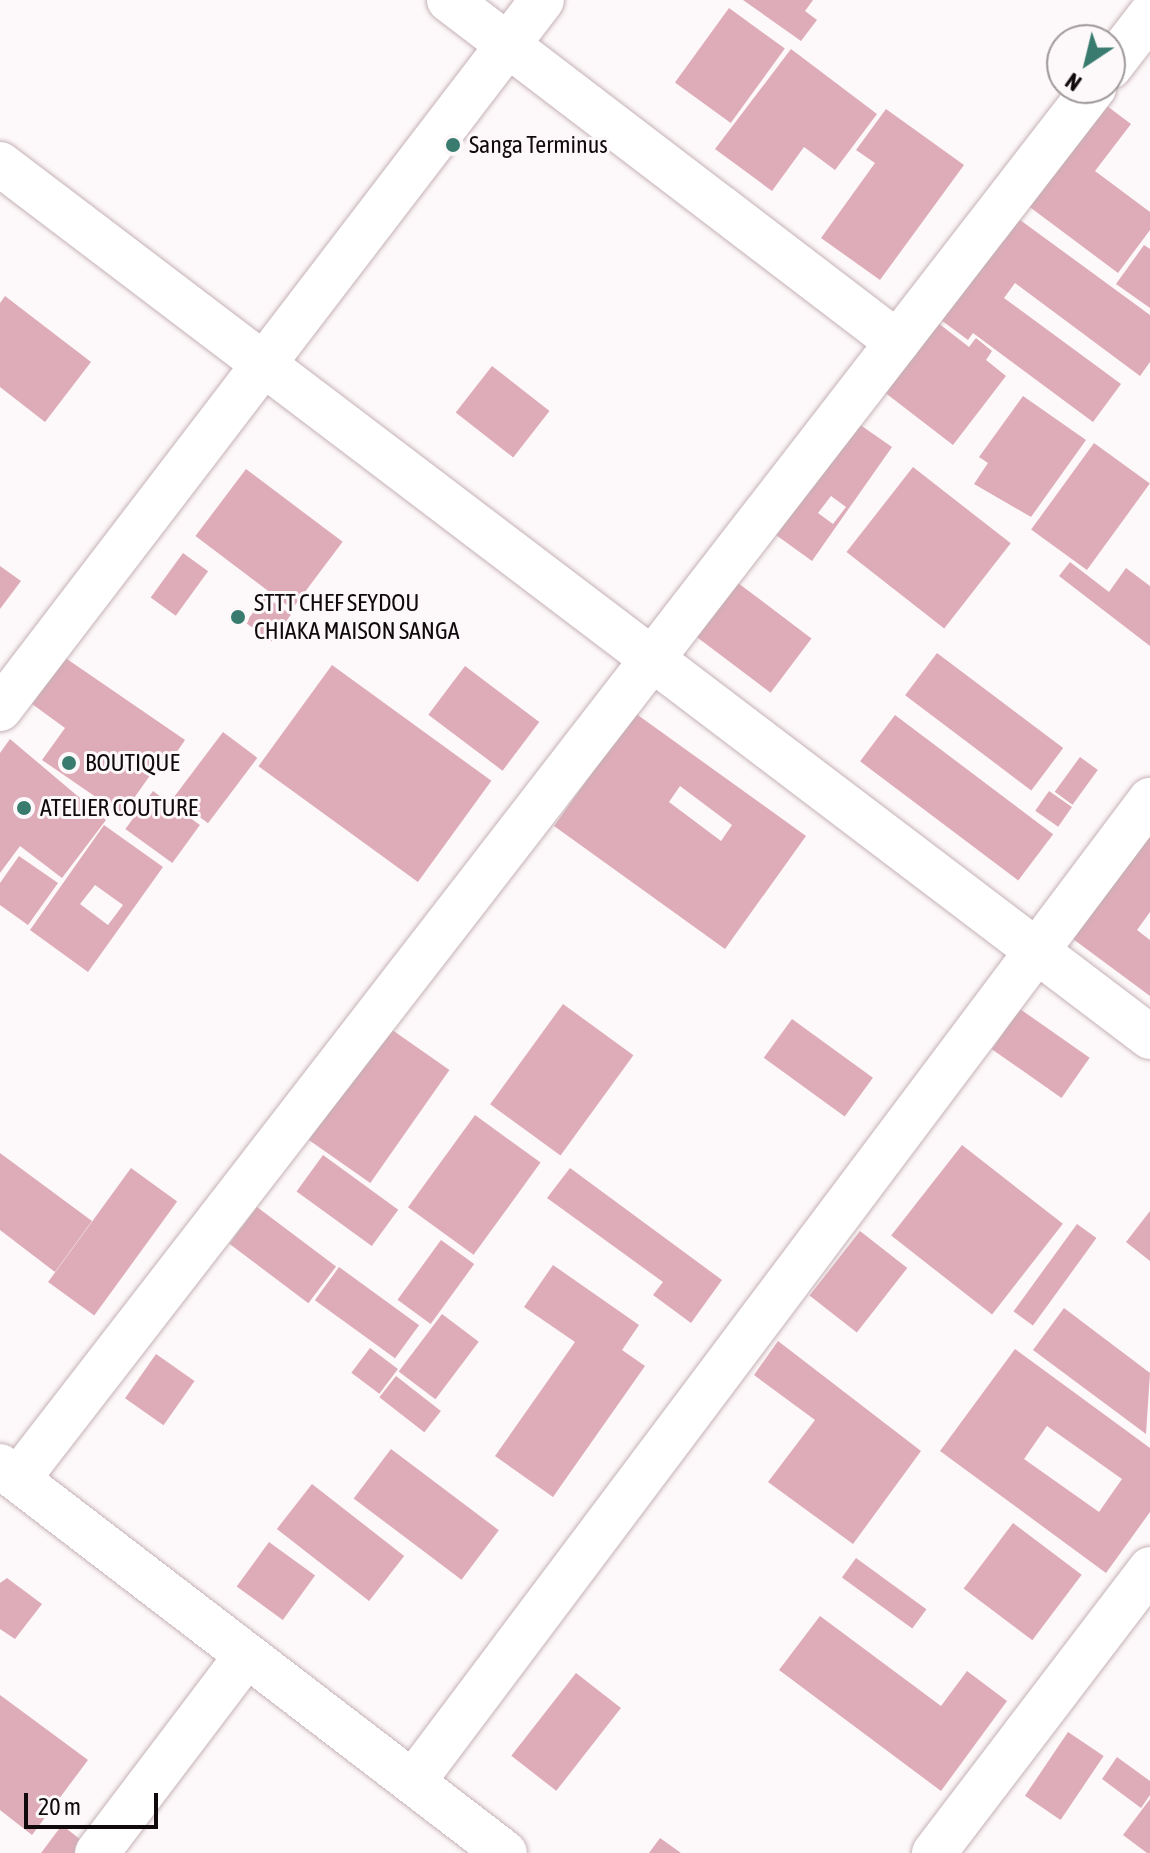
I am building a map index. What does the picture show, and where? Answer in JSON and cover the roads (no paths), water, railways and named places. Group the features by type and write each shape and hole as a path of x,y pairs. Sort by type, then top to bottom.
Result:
{"street":[{"path":"449,0 897,342"},
{"path":"0,709 542,0"},
{"path":"1126,46 1150,15"},
{"path":"505,1853 9,1472 652,659 1082,104"},
{"path":"0,164 1150,1037"},
{"path":"413,1782 1150,800"},
{"path":"934,1853 1150,1569"},
{"path":"97,1853 247,1655"}],"place":[{"name":"Sanga Terminus","path":"453,145"},
{"name":"STTT CHEF SEYDOU CHIAKA MAISON SANGA","path":"238,617"},
{"name":"BOUTIQUE","path":"69,763"},
{"name":"ATELIER COUTURE","path":"24,808"}]}
